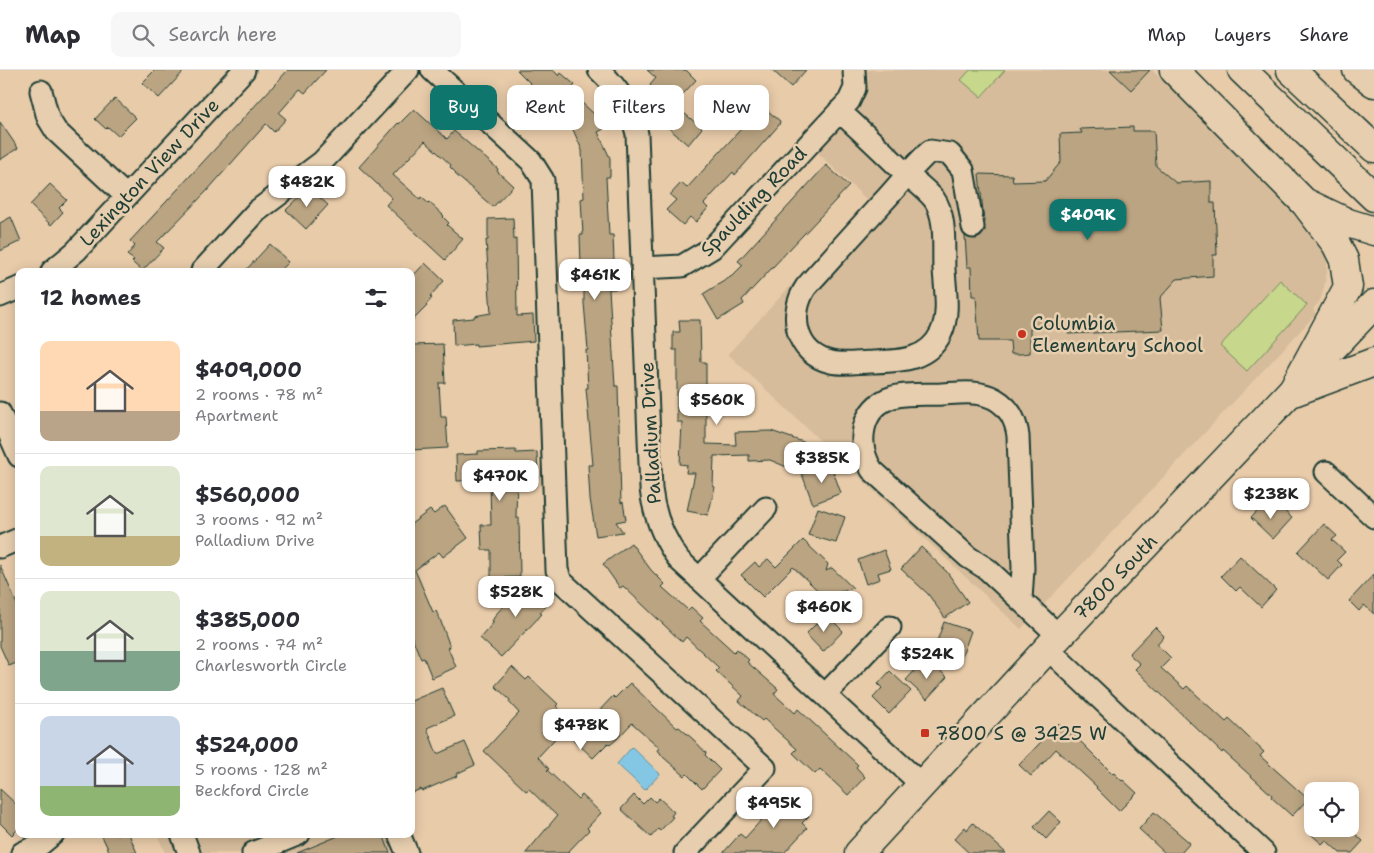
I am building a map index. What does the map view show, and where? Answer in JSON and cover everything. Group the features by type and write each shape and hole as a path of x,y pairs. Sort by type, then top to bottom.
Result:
{"main road":[{"path":"1174,70 1305,203 1341,252 1346,266 1348,287 1291,393"},
{"path":"1242,70 1374,197"},
{"path":"1291,70 1374,148"},
{"path":"1305,203 1348,223 1374,231"},
{"name":"7800 South","path":"859,853 1053,642 1374,304"},
{"path":"1291,393 1374,362"}],"street":[{"name":"Lexington View Drive","path":"56,268 76,251 244,70"},
{"path":"205,268 257,211 322,162 408,70"},
{"path":"432,70 531,161 543,180 557,570 562,581 765,768 685,853"},
{"name":"Palladium Drive","path":"599,70 623,97 634,120 637,134 653,505 657,521 670,548 679,560 922,785"},
{"name":"Spaulding Road","path":"642,268 682,266 712,248 840,111 853,95 855,72"},
{"path":"40,90 48,118 56,131 126,196"},
{"path":"840,111 907,174 933,199 941,213 946,304 944,323 941,333 928,350 911,359 902,361 838,363 820,358 806,347 797,331 795,313 800,295 907,174 930,151 950,154 963,170 974,227"},
{"path":"0,296 15,290"},
{"path":"1021,600 1023,568 1018,436 1017,427 1009,411 996,399 980,393 900,396 881,403 874,410 864,427 862,446 867,462 872,470 968,557 987,569 1021,600 1053,642 1264,853"},
{"path":"0,412 15,447"},
{"path":"1326,472 1374,517"},
{"path":"699,578 766,508"},
{"path":"0,547 15,541"},
{"path":"825,695 890,627"},
{"path":"22,853 41,844 48,838"},
{"path":"183,838 189,853"},
{"path":"253,853 289,838"},
{"path":"401,838 407,853"}],"shaded area":[{"name":"Columbia Elementary School","path":"866,70 1152,70 1307,227 1324,253 1327,262 1323,291 1320,301 1313,309 1316,314 1021,629 728,354 868,201 816,151 858,105 866,87"},
{"path":"159,838 393,838 400,853 165,853"}],"green space":[{"path":"970,70 1005,70 981,97 961,80"},
{"path":"1280,280 1307,305 1247,371 1220,346"}],"water":[{"path":"632,747 660,774 645,790 617,764"}],"building":[{"path":"155,70 185,70 159,98 142,83"},
{"path":"288,70 326,70 305,93 300,89 279,113 286,119 274,132 266,124 206,192 157,242 164,248 145,268 139,268 132,262 134,260 127,255 135,246 130,241"},
{"path":"517,70 553,70 559,76 561,73 575,85 532,85"},
{"path":"647,70 686,70 696,80 684,93 684,85 650,85 656,78"},
{"path":"772,70 806,70 791,87"},
{"path":"1110,70 1150,70 1131,90"},
{"path":"115,98 136,118 118,136 108,127 106,129 95,119"},
{"path":"584,105 594,112 594,130 602,130 598,132 610,158 610,177 606,177 609,235 613,235 615,289 609,289 615,386 618,386 621,503 623,502 626,520 616,522 623,532 596,536 590,499 588,465 593,465 586,388 588,388 586,350 588,350 584,303 584,265 581,265 580,235 583,235 581,199 584,198 582,150 573,130 584,130"},
{"path":"414,109 430,124 430,130 437,130 447,139 454,131 498,169 497,171 513,186 493,207 455,174 450,167 451,165 425,141 393,175 420,199 421,197 429,202 444,216 449,223 447,225 463,239 445,260 386,205 392,198 359,167"},
{"path":"769,112 780,121 779,125 735,175 733,172 704,204 708,208 696,222 690,217 683,225 666,210 676,200 670,195 681,183 687,188 740,130 769,130"},
{"path":"684,113 694,121 694,130 700,130 688,145 671,130 684,130"},
{"path":"0,122 18,148 0,160"},
{"path":"1133,127 1133,131 1154,131 1156,166 1176,183 1211,181 1211,203 1215,203 1217,255 1213,255 1213,276 1177,279 1160,298 1163,330 1068,334 1068,327 1030,329 1030,353 1021,354 1011,354 1010,341 979,341 976,296 972,296 971,267 967,267 965,236 976,239 985,231 979,174 1012,175 1013,182 1045,181 1061,162 1060,134 1082,133 1080,129"},
{"path":"826,165 849,186 742,300 744,304 718,320 703,294 732,276 743,265 738,261"},
{"path":"50,184 67,200 59,208 63,212 51,225 30,205"},
{"path":"309,188 328,205 306,229 286,210"},
{"path":"11,217 21,241 0,251 0,223"},
{"path":"513,218 514,240 516,239 517,316 533,315 534,341 454,346 453,320 474,318 474,316 491,313 486,240 488,240 488,219"},
{"path":"270,244 289,262 283,268 248,268"},
{"path":"425,263 444,281 430,296 432,298 427,306 415,318 415,274"},
{"path":"679,320 700,320 701,362 706,362 706,444 736,445 735,432 771,431 812,445 801,473 770,460 749,461 749,455 714,456 713,486 715,487 708,515 687,511 695,473 686,473 687,465 680,464 682,422 677,422 677,350 673,350 673,332 680,332"},
{"path":"443,344 445,383 439,383 441,417 446,417 448,448 415,450 415,345"},
{"path":"516,450 516,453 537,452 538,478 517,478 516,518 519,518 520,577 491,578 491,550 482,550 481,525 491,525 490,484 479,484 479,480 457,481 456,455 478,454 478,451"},
{"path":"830,463 841,493 813,504 802,474"},
{"path":"1266,502 1275,510 1279,506 1292,518 1273,539 1251,518"},
{"path":"445,506 468,538 443,557 439,552 415,570 415,521 430,510 434,514"},
{"path":"818,508 845,517 836,543 808,535"},
{"path":"1324,524 1337,536 1332,540 1345,552 1337,560 1342,565 1328,580 1298,552"},
{"path":"803,540 828,564 826,571 832,568 853,588 840,592 849,601 838,613 826,602 828,600 793,567 763,597 741,575 755,562 759,567 768,559 776,567"},
{"path":"631,543 651,570 665,584 662,587 688,610 691,607 703,618 700,621 734,652 737,649 749,660 747,662 778,689 774,694 795,713 798,709 858,765 856,767 865,777 848,795 820,769 815,774 793,753 797,749 764,719 762,721 739,701 743,696 716,671 719,668 686,637 682,642 623,586 620,588 603,564"},
{"path":"921,547 947,572 968,602 945,618 928,594 901,569"},
{"path":"884,550 891,569 878,573 880,579 866,584 858,560"},
{"path":"1240,556 1276,590 1261,607 1240,587 1236,591 1221,576"},
{"path":"0,565 15,600 15,664 9,666 0,646"},
{"path":"415,570 433,612 436,611 440,619 450,647 448,648 456,667 432,678 424,658 421,659 415,645"},
{"path":"1374,574 1374,614 1364,605 1359,611 1349,601"},
{"path":"535,580 554,597 540,613 542,614 501,657 480,638 494,622 492,621 497,613 521,588 521,595"},
{"path":"826,614 843,631 823,652 806,634"},
{"path":"944,622 971,631 960,662 933,652"},
{"path":"1155,627 1164,636 1157,644 1171,658 1161,668 1184,689 1187,686 1226,722 1229,719 1264,752 1260,756 1304,795 1304,803 1292,816 1271,797 1272,795 1223,751 1222,753 1135,669 1140,664 1129,654"},
{"path":"929,661 947,677 927,699 906,680 919,666 926,672"},
{"path":"512,667 526,680 529,677 558,704 556,706 581,730 613,696 615,698 630,683 677,728 679,727 694,740 706,753 705,755 720,770 702,789 687,774 685,776 663,757 658,750 660,748 632,723 617,739 610,745 608,743 593,758 563,730 538,757 549,769 547,770 578,799 582,795 601,813 587,828 589,830 567,853 526,853 557,816 529,789 526,791 484,751 519,713 509,702 510,700 495,686"},
{"path":"890,671 911,691 889,714 873,698 882,688 878,684"},
{"path":"442,688 454,716 427,728 437,754 465,742 475,765 456,774 457,776 422,791 421,789 415,791 415,699"},
{"path":"1059,723 1070,734 1072,733 1113,774 1123,780 1137,793 1119,811 1097,787 1056,749 1031,776 1019,765"},
{"path":"0,789 15,803 15,832 12,835 0,823"},
{"path":"786,794 791,799 794,797 806,807 803,811 809,816 802,823 807,828 784,853 723,853 740,834 745,838 764,817 759,813 772,799 777,804"},
{"path":"634,795 643,804 650,797 655,802 659,798 674,812 671,816 673,817 660,831 658,829 651,837 621,809"},
{"path":"1049,811 1061,822 1046,839 1034,827"},
{"path":"1154,812 1190,843 1181,853 1165,853 1139,829"},
{"path":"973,823 1006,853 969,853 954,839 965,827 967,830"},
{"path":"1314,837 1359,837 1363,841 1352,853 1340,853 1326,840 1322,844"},
{"path":"103,838 131,838 137,853 110,853"},
{"path":"333,838 384,838 390,853 297,853"}],"place":[{"name":"Columbia Elementary School","path":"1022,334"},
{"name":"7800 S @ 3425 W","path":"925,733"}]}
